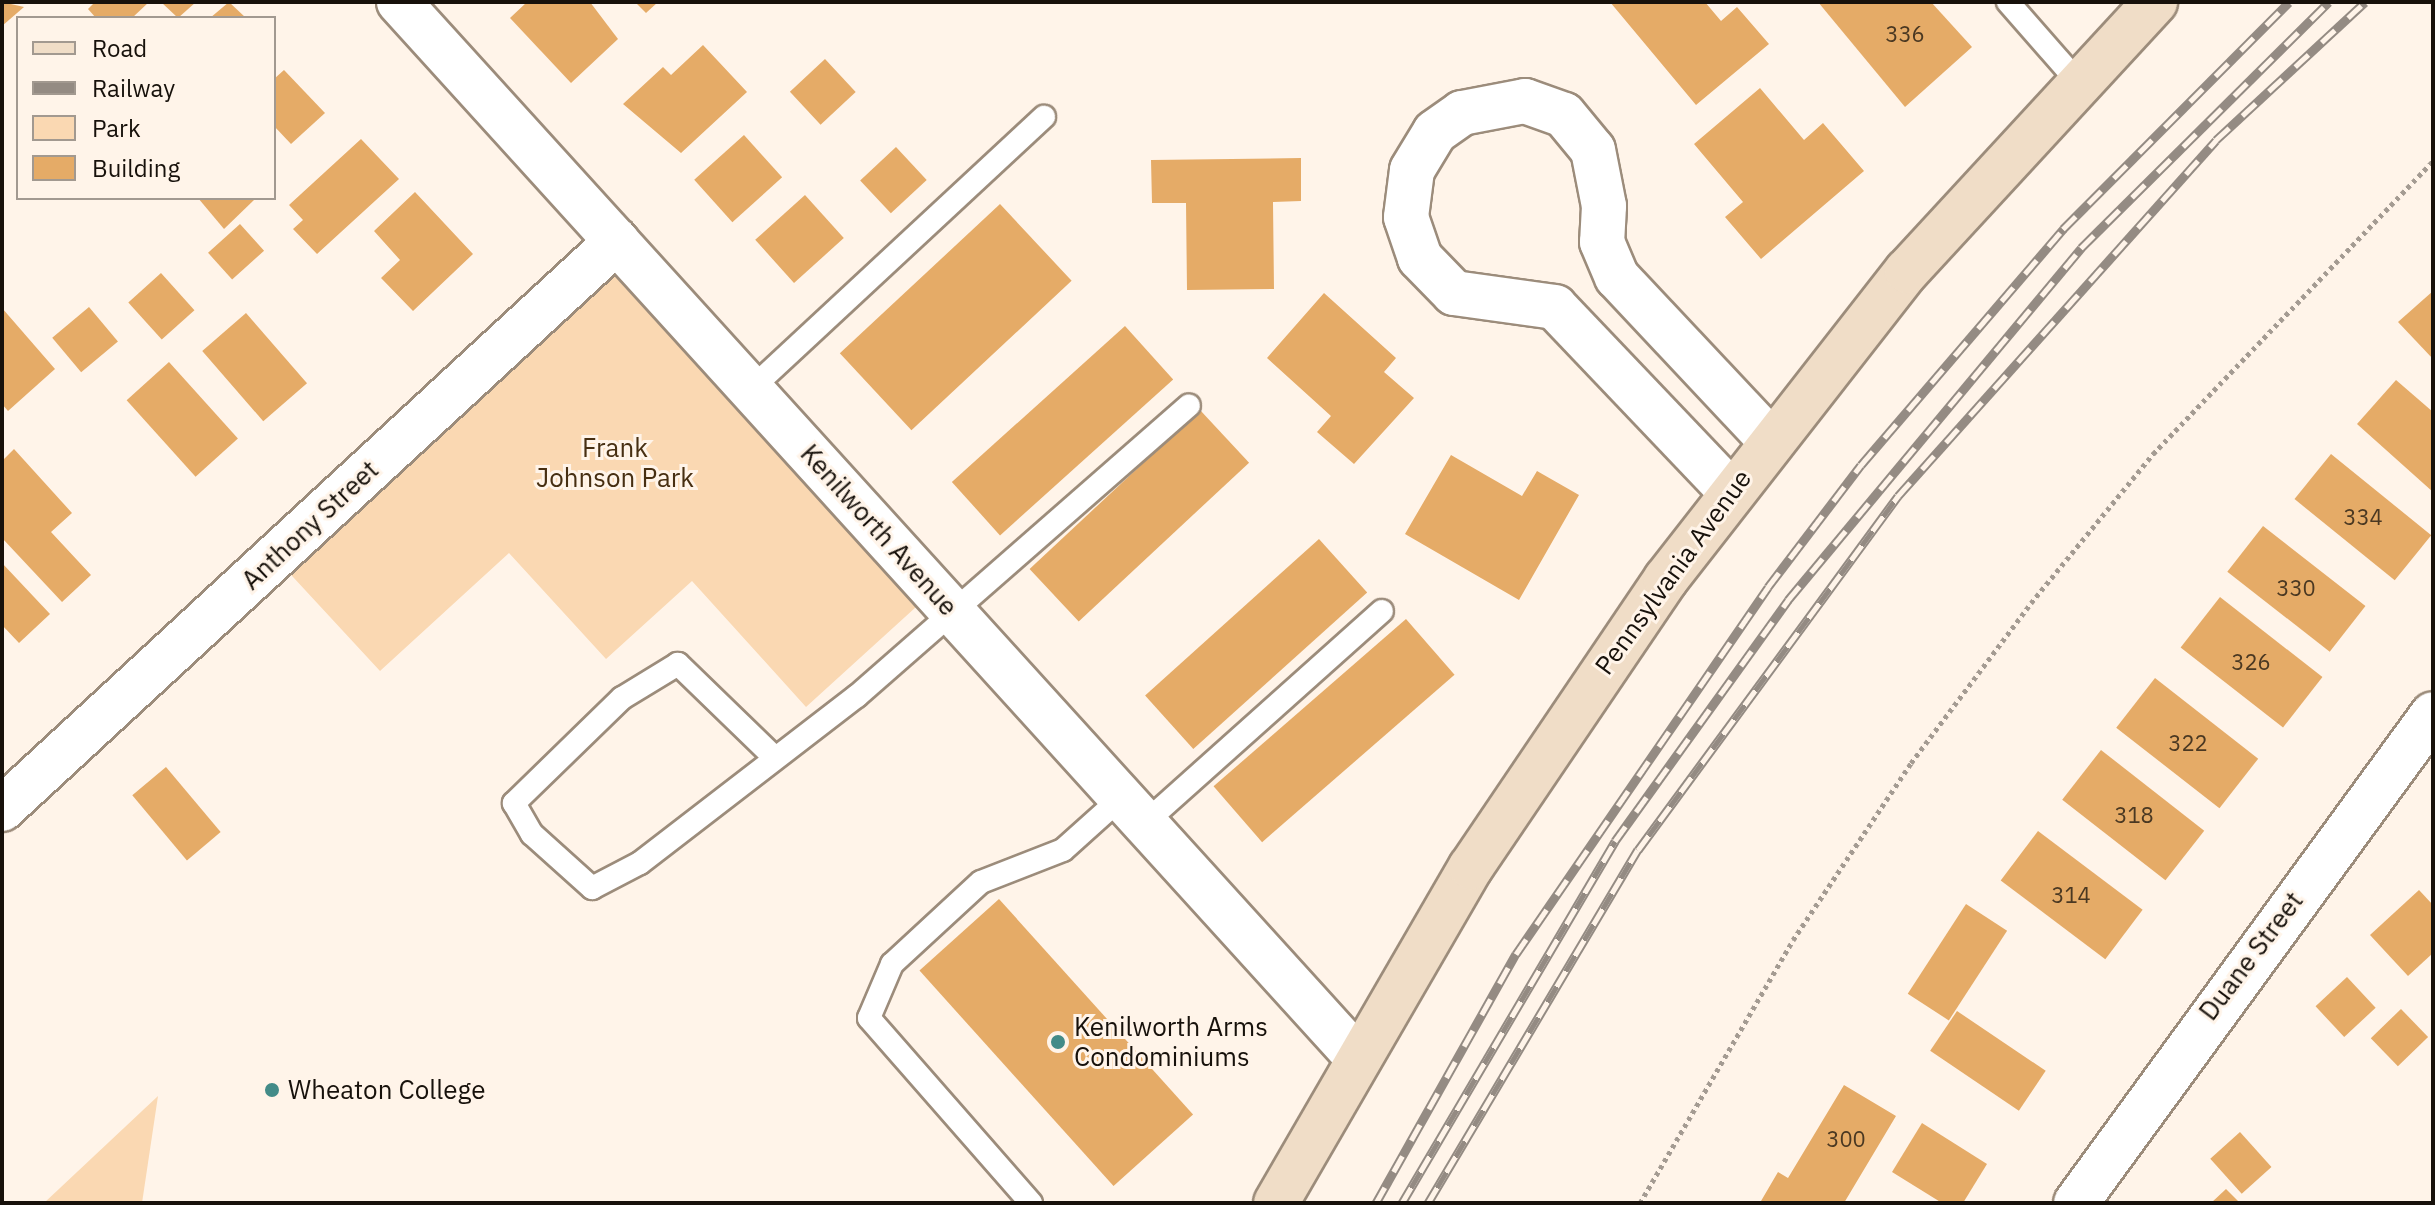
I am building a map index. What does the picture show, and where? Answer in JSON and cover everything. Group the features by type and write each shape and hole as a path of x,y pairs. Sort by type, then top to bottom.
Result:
{"street":[{"name":"Kenilworth Avenue","path":"399,2 1358,1058"},
{"name":"Pennsylvania Avenue","path":"1276,1203 1358,1058 1526,780 1731,492 1907,271 2155,2"},
{"path":"1731,492 1555,307 1454,293 1420,258 1406,217 1412,170 1435,132 1462,113 1525,101 1564,115 1593,150 1604,206 1602,242 1617,277 1770,440"},
{"name":"Anthony Street","path":"2,809 617,241"},
{"name":"Duane Street","path":"2076,1203 2425,743"}],"lane":[{"path":"2008,2 2078,82"},
{"path":"751,389 1044,117"},
{"path":"774,757 678,664 622,698 514,803 532,834 592,888 713,813 774,757 857,696 951,608 1189,405"},
{"path":"1031,1203 869,1018 892,964 981,882 1063,850 1134,810 1382,611"}],"path":[{"path":"1640,1203 1793,940 1911,763 2031,603 2153,454 2433,161"}],"green space":[{"name":"Frank Johnson Park","path":"617,256 927,597 806,707 692,581 606,659 509,553 380,671 281,564"},
{"path":"158,1096 142,1203 44,1203"}],"building":[{"path":"2,2 24,7 2,26"},
{"path":"95,2 149,2 134,16 94,16 88,9"},
{"path":"161,2 196,2 180,16 176,16"},
{"path":"229,2 244,16 212,16"},
{"path":"527,2 590,2 618,39 571,83 510,18"},
{"path":"635,2 658,2 646,13"},
{"path":"1610,2 1705,2 1721,21 1737,7 1769,44 1696,105"},
{"path":"1818,2 1931,2 1972,47 1905,107"},
{"path":"703,45 747,92 681,153 623,104 663,67 671,75"},
{"path":"825,59 856,92 821,125 790,92"},
{"path":"284,70 325,113 291,144 276,128 276,77"},
{"path":"1760,88 1804,140 1823,123 1864,171 1761,259 1725,217 1743,202 1694,144"},
{"path":"744,135 782,177 732,222 694,180"},
{"path":"361,139 399,179 317,254 293,229 303,220 289,205"},
{"path":"896,147 927,180 891,213 860,180"},
{"path":"1301,158 1301,201 1273,202 1274,289 1187,290 1186,203 1152,203 1151,160"},
{"path":"415,192 473,254 413,311 381,278 400,260 374,231"},
{"path":"805,195 844,238 794,283 755,240"},
{"path":"200,200 254,200 224,229"},
{"path":"1000,204 1072,281 911,430 840,353"},
{"path":"240,224 264,251 232,280 208,253"},
{"path":"161,273 194,310 162,340 128,302"},
{"path":"2433,291 2433,359 2398,322"},
{"path":"1324,293 1396,358 1384,372 1414,398 1354,464 1317,432 1331,416 1267,358"},
{"path":"89,307 118,341 81,372 52,338"},
{"path":"2,308 55,369 8,411 2,404"},
{"path":"246,313 307,383 263,421 202,351"},
{"path":"1125,326 1173,380 1000,535 952,482"},
{"path":"169,362 238,439 196,477 127,400"},
{"path":"2396,380 2433,412 2433,492 2357,424"},
{"path":"1200,410 1249,463 1079,622 1030,569"},
{"path":"14,449 72,513 51,532 91,575 62,602 2,538 2,461"},
{"path":"2331,454 2431,535 2395,580 2294,499"},
{"path":"1451,455 1522,496 1537,471 1579,495 1519,600 1405,534"},
{"path":"2263,526 2365,606 2330,652 2227,572"},
{"path":"1319,539 1367,593 1193,749 1145,696"},
{"path":"2,563 50,614 19,643 2,625"},
{"path":"2220,597 2322,677 2283,727 2181,647"},
{"path":"1406,619 1455,675 1262,842 1214,786"},
{"path":"2155,678 2258,759 2219,808 2116,728"},
{"path":"2101,750 2204,831 2165,880 2062,800"},
{"path":"166,767 221,832 187,860 132,795"},
{"path":"2038,831 2143,910 2105,959 2001,881"},
{"path":"2419,890 2433,905 2433,953 2408,976 2370,935"},
{"name":"Kenilworth Arms Condominiums","path":"999,899 1193,1115 1114,1186 919,971"},
{"path":"1966,904 2007,931 1949,1020 1908,994"},
{"path":"2347,977 2376,1008 2344,1037 2316,1006"},
{"path":"2401,1009 2428,1037 2398,1066 2371,1038"},
{"path":"1957,1011 2046,1071 2019,1111 1930,1051"},
{"path":"1844,1085 1896,1116 1844,1203 1761,1201 1778,1172 1788,1178"},
{"path":"1922,1123 1987,1164 1963,1203 1942,1203 1892,1172"},
{"path":"2240,1132 2271,1167 2242,1194 2210,1159"},
{"path":"2226,1189 2240,1203 2211,1203"}],"railway":[{"path":"1376,1203 1516,954 1768,587 1861,465 2063,229 2289,2"},
{"path":"1402,1203 1615,841 1788,600 2081,248 2329,2"},
{"path":"1428,1203 1638,850 1898,496 2216,140 2365,2"}],"place":[{"name":"Kenilworth Arms Condominiums","path":"1058,1042"},
{"name":"Wheaton College","path":"272,1090"}]}
